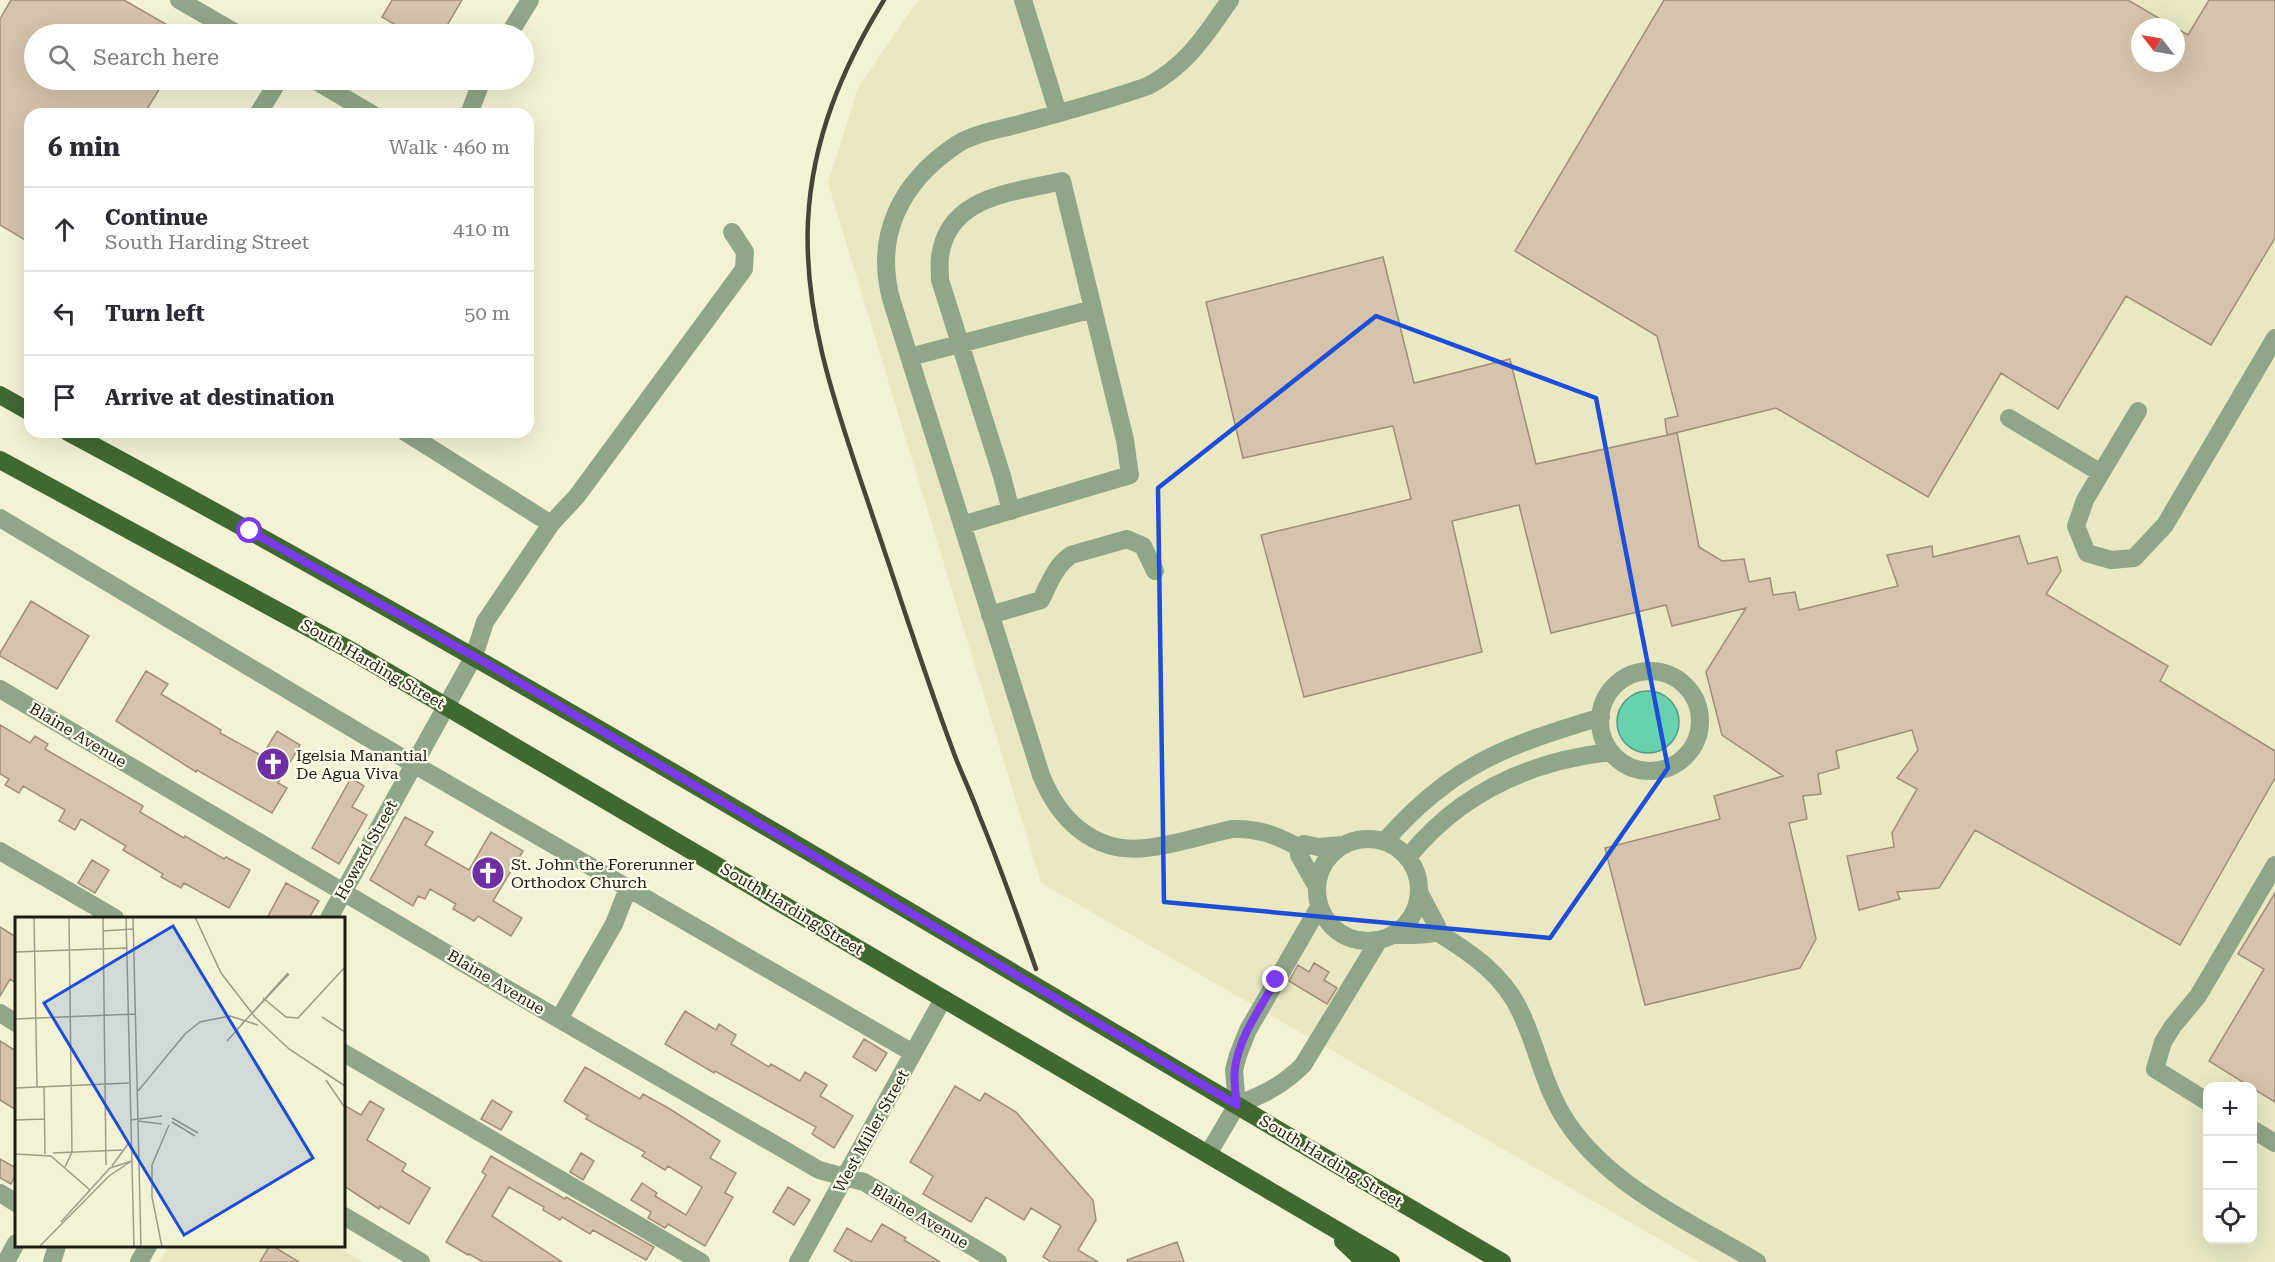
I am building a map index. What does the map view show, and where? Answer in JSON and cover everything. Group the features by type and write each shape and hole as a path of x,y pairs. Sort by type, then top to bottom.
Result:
{"main road":[{"path":"0,396 24,409"},
{"name":"South Harding Street","path":"79,438 322,570 474,656 1502,1262"},
{"name":"South Harding Street","path":"0,460 340,644 1391,1262"},
{"path":"1323,1221 1365,1262"}],"street":[{"path":"179,0 221,24"},
{"path":"515,24 530,0"},
{"path":"1023,0 1058,113"},
{"path":"1230,0 1202,41 1174,71 1148,86 981,135 956,145 926,168 915,179 900,205 889,236 887,276 889,289 962,525 1046,789 1060,813 1077,828 1106,844 1134,849 1242,828 1265,831 1298,847"},
{"path":"262,108 273,90"},
{"path":"331,90 362,108"},
{"path":"471,108 477,90"},
{"path":"962,525 1011,511 1130,476 1125,440 1062,182 978,202 957,216 946,236 939,256 940,280 1011,511"},
{"name":"Howard Street","path":"330,917 474,656 485,622 551,524 577,496 744,269 745,252 732,232"},
{"path":"910,357 1093,309"},
{"path":"2138,411 2085,500 2076,526 2087,553 2111,560 2134,558 2165,525 2275,338"},
{"path":"2009,418 2101,473"},
{"path":"415,438 551,524"},
{"path":"0,518 414,764 913,1053"},
{"path":"990,615 1041,600 1058,567 1071,555 1127,539 1143,546 1155,571"},
{"path":"1648,671 1666,674 1680,681 1693,695 1699,710 1700,721 1696,741 1689,754 1677,764 1659,771 1639,771 1626,766 1610,752 1601,734 1600,717 1605,699 1617,683 1633,674 1648,671"},
{"name":"Blaine Avenue","path":"0,689 819,1170 864,1182 998,1262"},
{"path":"1385,841 1426,798 1468,768 1525,741 1600,717"},
{"path":"1408,857 1446,818 1496,784 1556,761 1575,756 1610,752"},
{"path":"1298,847 1304,844 1318,847 1343,845 1367,838 1385,841 1401,849 1418,876 1420,894 1437,926 1437,932"},
{"path":"1343,845 1324,863 1317,888 1319,907 1329,924 1341,934 1355,939 1386,938 1419,933 1432,935 1437,932"},
{"path":"1298,847 1299,855 1317,888"},
{"path":"0,851 113,917"},
{"path":"2203,1098 2154,1069 2163,1042 2198,996 2275,865"},
{"path":"559,1019 614,924 628,888"},
{"path":"1237,1105 1274,1090 1303,1065 1386,938 1412,918 1420,894"},
{"path":"1208,1154 1237,1105 1234,1070 1248,1030 1319,907"},
{"path":"1437,932 1478,958 1491,970 1514,999 1556,1103 1567,1122 1597,1158 1634,1189 1757,1262"},
{"name":"West Miller Street","path":"798,1262 943,999"},
{"path":"0,1013 15,1022"},
{"path":"345,1054 701,1262"},
{"path":"2257,1132 2275,1143"},
{"path":"0,1193 15,1202"},
{"path":"345,1217 422,1262"},
{"path":"6,1262 15,1245"},
{"path":"52,1262 56,1247"},
{"path":"139,1262 147,1247"}],"highlighted area":[{"path":"1376,316 1596,398 1668,768 1550,938 1164,902 1158,488"}],"shaded area":[{"path":"920,0 2275,0 2275,1262 1699,1262 1041,883 828,183 858,88"},
{"path":"1642,691 1654,691 1670,700 1677,710 1679,722 1677,734 1670,744 1654,753 1642,753 1631,748 1622,739 1617,728 1617,716 1622,705 1631,696"},
{"path":"168,1247 338,1247 363,1262 159,1262"}],"building":[{"path":"11,0 124,0 166,24 24,24 24,90 159,90 148,108 24,108 24,239 0,225 0,19"},
{"path":"392,0 462,0 448,24 394,24 382,17"},
{"path":"1664,0 2128,0 2159,18 2131,18 2131,72 2185,72 2185,33 2188,35 2209,0 2275,0 2275,238 2211,345 2126,296 2058,409 2001,373 1928,497 1776,408 1667,435 1665,419 1678,416 1657,336 1515,251"},
{"path":"1383,257 1414,383 1510,359 1536,464 1677,433 1699,547 1722,561 1744,559 1749,582 1770,578 1773,595 1795,592 1799,610 1898,586 1887,555 1932,546 1933,557 2019,536 2028,564 2057,557 2061,571 2046,594 2168,666 2160,681 2275,751 2275,778 2180,945 1975,830 1939,888 1897,892 1900,899 1859,910 1847,856 1894,847 1892,833 1917,789 1897,778 1918,750 1912,730 1836,751 1839,768 1818,774 1821,794 1803,796 1807,819 1789,823 1816,939 1800,968 1645,1005 1605,848 1720,819 1714,796 1783,776 1722,735 1706,672 1746,608 1672,626 1666,605 1551,633 1519,505 1452,521 1482,652 1304,697 1261,535 1411,499 1393,426 1243,458 1206,302"},
{"path":"31,601 89,636 57,689 0,656"},
{"path":"146,671 168,684 161,694 221,730 220,733 262,756 277,731 300,745 278,783 287,788 272,813 197,770 196,772 116,721"},
{"path":"0,725 30,743 35,736 48,744 45,749 143,806 140,812 184,838 185,836 224,859 226,857 250,870 229,908 184,883 181,888 161,877 163,874 123,850 126,846 81,819 75,830 59,821 65,810 23,786 19,793 5,785 9,779 0,774"},
{"path":"351,778 364,786 352,807 367,815 339,864 312,848"},
{"path":"405,817 433,832 425,845 469,870 491,832 523,851 493,901 522,918 511,936 478,916 474,921 453,909 456,904 430,889 425,899 418,896 413,906 370,880"},
{"path":"92,860 109,870 95,893 78,883"},
{"path":"286,883 319,901 310,917 268,917"},
{"path":"2275,893 2275,1102 2257,1091 2257,1082 2243,1082 2209,1061 2264,969 2238,954"},
{"path":"0,927 15,936 15,982 10,979 0,996"},
{"path":"1314,963 1329,972 1324,980 1337,988 1327,1004 1289,981 1298,965 1309,972"},
{"path":"685,1011 716,1030 719,1024 736,1035 731,1044 769,1067 771,1064 800,1081 805,1072 827,1085 820,1096 853,1116 834,1148 812,1134 816,1127 715,1071 714,1073 665,1044"},
{"path":"864,1039 887,1053 876,1071 853,1057"},
{"path":"0,1041 15,1050 15,1109 0,1100"},
{"path":"585,1067 640,1099 643,1094 720,1141 710,1158 736,1173 725,1193 733,1197 705,1246 668,1224 665,1228 648,1218 651,1212 631,1200 642,1183 657,1193 655,1196 686,1215 702,1187 668,1166 665,1170 642,1156 645,1152 586,1119 588,1116 564,1101"},
{"path":"955,1086 980,1101 985,1093 1016,1112 1093,1200 1096,1220 1078,1250 1098,1262 1051,1262 1043,1257 1061,1226 1031,1208 1024,1220 986,1197 971,1222 923,1194 933,1176 910,1162"},
{"path":"492,1100 512,1112 501,1130 481,1119"},
{"path":"370,1101 384,1109 367,1140 406,1164 402,1171 430,1188 409,1224 380,1206 379,1209 345,1187 345,1106 361,1115"},
{"path":"581,1153 594,1161 583,1180 570,1172"},
{"path":"491,1156 654,1247 646,1260 593,1230 590,1234 562,1217 560,1220 543,1210 544,1207 509,1187 492,1216 562,1262 483,1262 468,1255 446,1242 486,1175 482,1172"},
{"path":"0,1159 15,1167 15,1176 11,1184 0,1178"},
{"path":"788,1187 810,1200 794,1225 773,1212"},
{"path":"882,1224 940,1262 853,1262 834,1251 847,1228 871,1242"},
{"path":"1177,1242 1184,1262 1128,1262 1127,1260"},
{"path":"269,1247 274,1247 299,1262 260,1262"}],"railway":[{"path":"884,0 843,78 823,133 811,191 808,221 808,260 812,298 827,373 849,447 955,757 1002,872 1036,969"}],"place":[{"name":"Igelsia Manantial De Agua Viva","path":"273,764"},
{"name":"St. John the Forerunner Orthodox Church","path":"488,873"}],"route":[{"path":"250,531 502,672 1237,1105 1234,1070 1238,1055 1248,1030 1276,980"}]}
